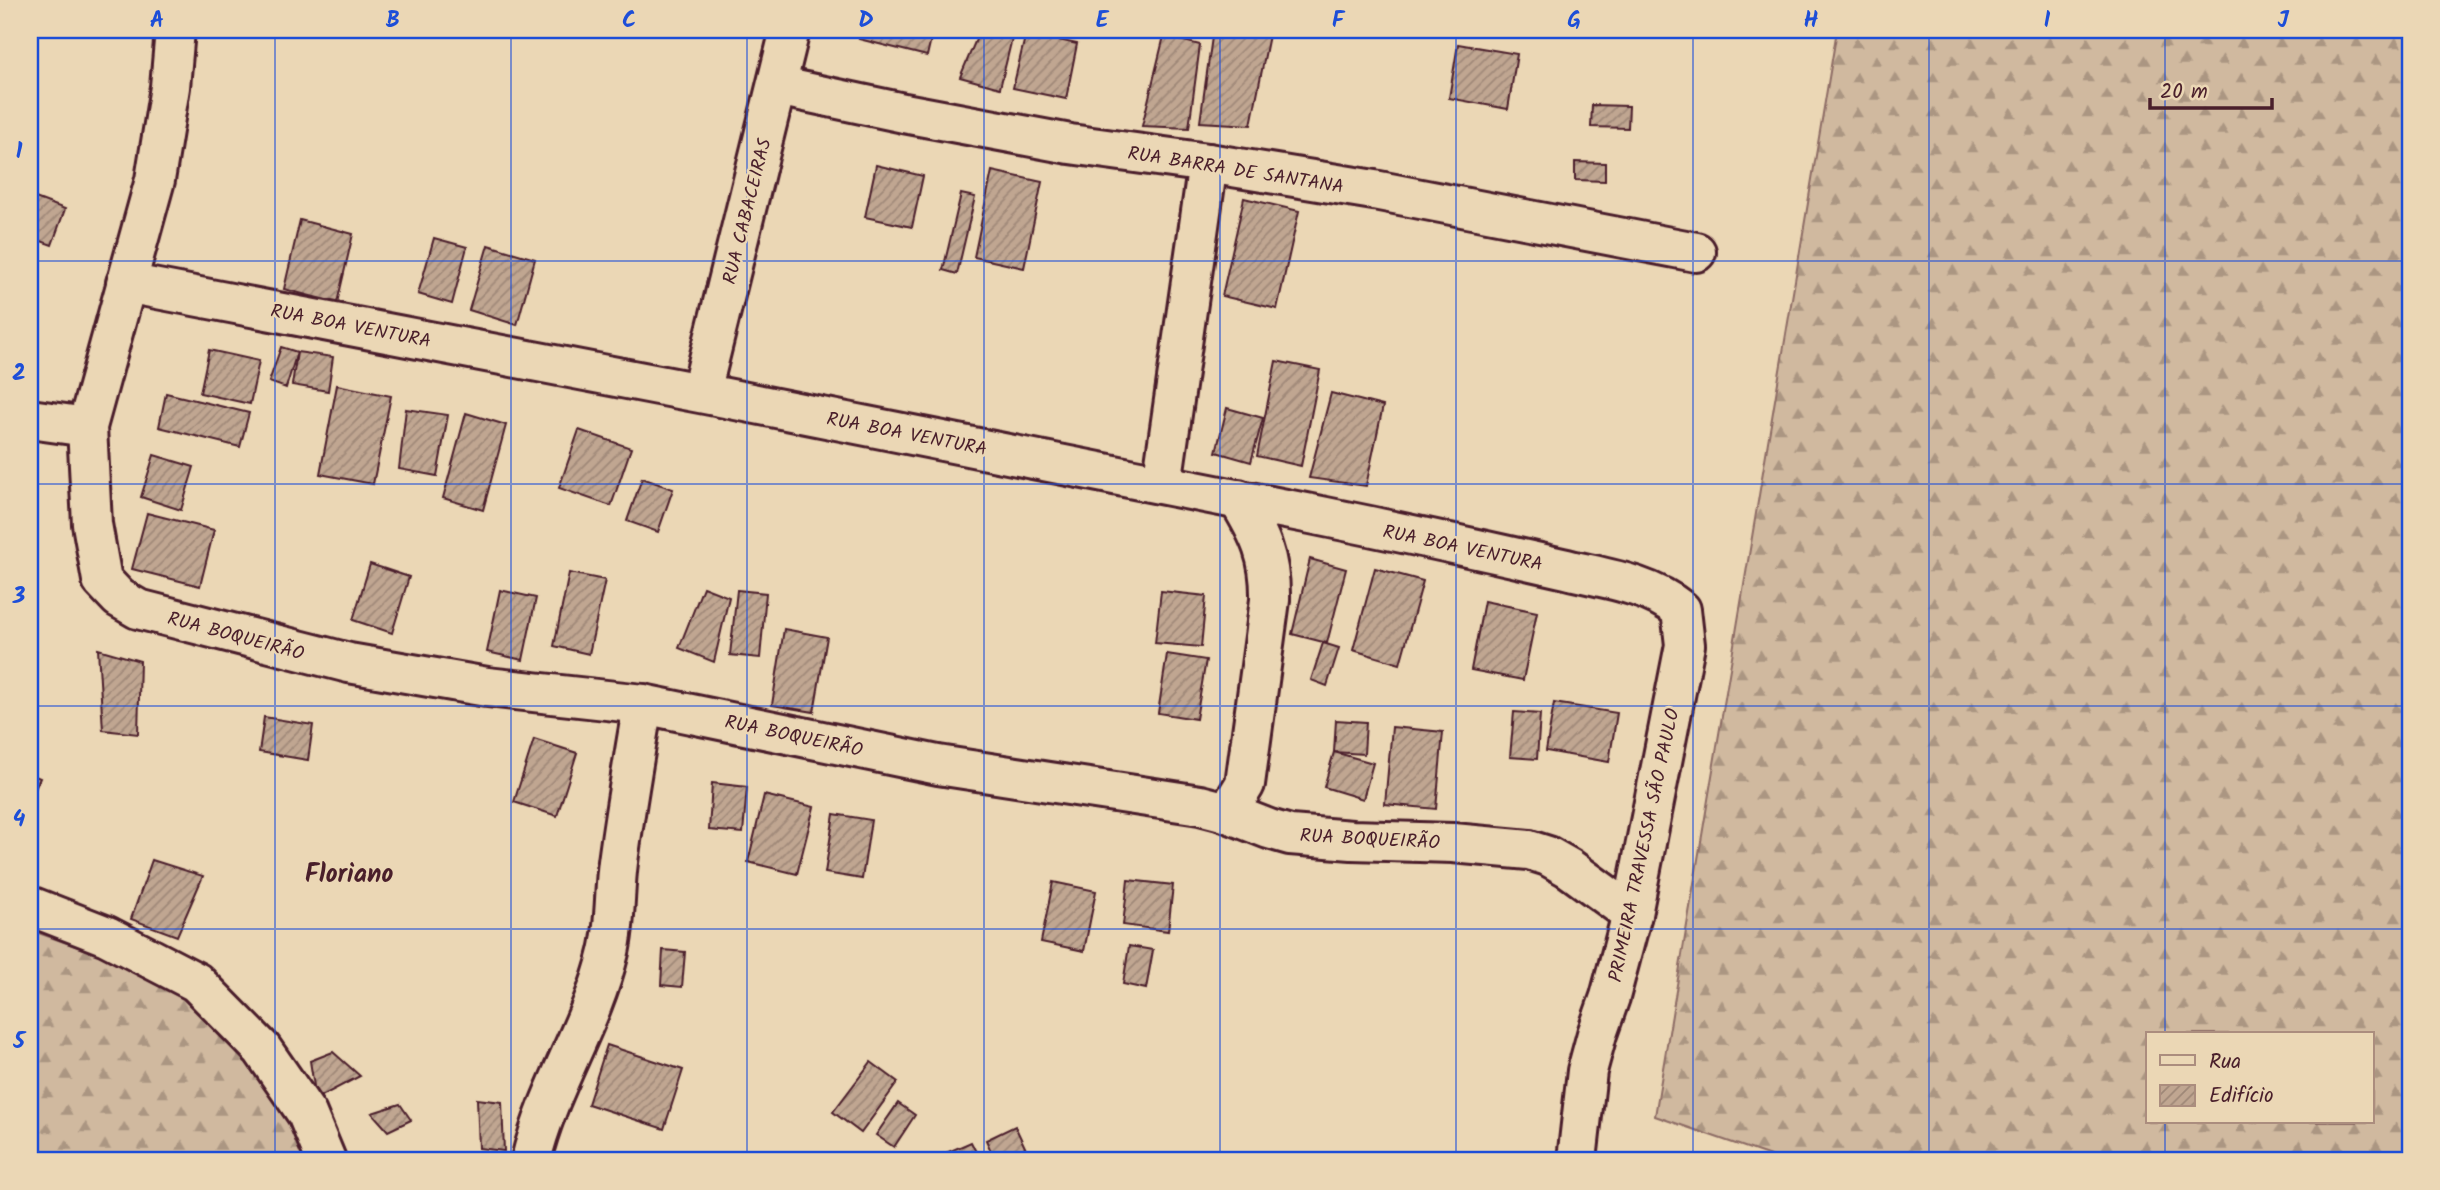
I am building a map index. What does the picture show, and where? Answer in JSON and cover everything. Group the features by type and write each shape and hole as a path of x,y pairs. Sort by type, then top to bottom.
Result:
{"street":[{"name":"RUA BOQUEIRÃO","path":"175,30 170,87 155,180 87,427 92,524 102,580 119,598 138,609 349,663 513,690 643,704 939,765 1223,811 1290,835 1352,841 1453,843 1530,850 1569,868 1632,914"},
{"name":"RUA CABACEIRAS","path":"701,392 790,30"},
{"name":"RUA BARRA DE SANTANA","path":"777,86 1070,144 1374,190 1696,252"},
{"path":"1162,484 1208,163"},
{"name":"RUA BOA VENTURA","path":"126,283 701,392 1489,551 1620,582 1655,593 1681,610"},
{"path":"30,419 87,427"},
{"path":"1223,811 1234,802 1245,784 1270,600 1266,551 1238,499"},
{"name":"PRIMEIRA TRAVESSA SÃO PAULO","path":"1577,1160 1587,1071 1632,914 1685,645 1681,610"},
{"path":"531,1160 549,1103 597,991 609,952 614,924 617,865 643,704"},
{"path":"30,906 107,936 196,982 261,1049 307,1114 326,1160"}],"green space":[{"path":"1837,30 2410,30 2410,1160 1782,1160 1655,1116"},
{"path":"30,930 200,990 308,1122 313,1160 30,1160"}],"building":[{"path":"862,30 933,30 927,56 859,39"},
{"path":"980,30 1014,30 1000,88 960,77"},
{"path":"1213,30 1270,30 1251,125 1200,122"},
{"path":"1026,33 1077,44 1066,99 1013,88"},
{"path":"1164,36 1200,45 1189,128 1142,126"},
{"path":"1458,44 1517,54 1508,109 1449,98"},
{"path":"1592,105 1629,106 1628,128 1591,127"},
{"path":"1575,162 1605,163 1605,181 1575,180"},
{"path":"876,165 923,176 912,227 865,217"},
{"path":"992,171 1042,182 1024,268 974,257"},
{"path":"961,194 975,197 957,274 943,270"},
{"path":"30,196 65,209 52,245 30,237"},
{"path":"1244,198 1299,211 1277,309 1222,296"},
{"path":"300,220 353,234 337,303 284,289"},
{"path":"434,238 467,247 452,304 418,294"},
{"path":"488,245 535,259 517,325 469,310"},
{"path":"281,347 297,352 286,388 269,382"},
{"path":"209,350 259,361 250,404 200,393"},
{"path":"297,352 333,357 328,391 292,385"},
{"path":"1276,361 1320,370 1301,466 1257,456"},
{"path":"337,385 391,396 373,484 320,474"},
{"path":"166,393 249,413 240,447 159,427"},
{"path":"1331,393 1383,406 1366,486 1309,478"},
{"path":"1227,408 1263,418 1251,462 1216,452"},
{"path":"406,409 448,415 437,476 399,469"},
{"path":"466,413 506,425 483,510 443,498"},
{"path":"579,430 631,448 611,506 559,488"},
{"path":"154,455 194,467 181,510 141,497"},
{"path":"642,478 673,489 658,532 627,521"},
{"path":"147,513 214,530 200,586 132,569"},
{"path":"1310,559 1346,569 1327,643 1292,634"},
{"path":"370,564 409,577 392,633 353,620"},
{"path":"1375,568 1423,581 1400,664 1353,650"},
{"path":"569,573 605,580 589,654 554,646"},
{"path":"703,587 729,597 714,662 679,648"},
{"path":"500,590 536,598 523,660 487,652"},
{"path":"737,590 766,593 760,658 730,655"},
{"path":"1161,591 1206,596 1201,647 1155,643"},
{"path":"1484,601 1537,612 1523,680 1471,670"},
{"path":"784,629 827,637 814,712 772,705"},
{"path":"1323,643 1339,648 1327,686 1311,680"},
{"path":"98,649 140,661 138,734 103,730"},
{"path":"1167,654 1206,660 1196,719 1158,713"},
{"path":"1554,703 1617,713 1609,762 1546,751"},
{"path":"1514,712 1540,714 1537,759 1510,757"},
{"path":"264,717 313,725 308,760 259,752"},
{"path":"1336,720 1366,722 1364,754 1334,752"},
{"path":"1392,727 1443,732 1436,809 1385,804"},
{"path":"534,739 577,753 557,816 514,802"},
{"path":"1334,752 1373,763 1363,799 1324,787"},
{"path":"30,774 40,778 30,800"},
{"path":"712,783 747,787 743,833 709,830"},
{"path":"764,795 814,807 797,874 748,862"},
{"path":"834,814 871,820 862,879 825,873"},
{"path":"152,860 203,876 177,936 131,919"},
{"path":"1128,880 1173,885 1168,931 1123,925"},
{"path":"1053,882 1096,891 1084,951 1041,942"},
{"path":"1129,946 1153,950 1146,989 1123,984"},
{"path":"663,950 685,952 682,987 661,985"},
{"path":"607,1045 683,1070 664,1129 588,1104"},
{"path":"333,1052 360,1076 316,1099 310,1061"},
{"path":"871,1062 898,1082 861,1133 833,1112"},
{"path":"477,1099 502,1102 504,1151 479,1148"},
{"path":"898,1103 915,1115 894,1147 876,1135"},
{"path":"400,1104 411,1120 388,1131 372,1113"},
{"path":"1015,1126 1031,1160 995,1160 986,1140"},
{"path":"971,1142 980,1160 930,1160"}],"district":[{"name":"Floriano","path":"349,873"}]}
